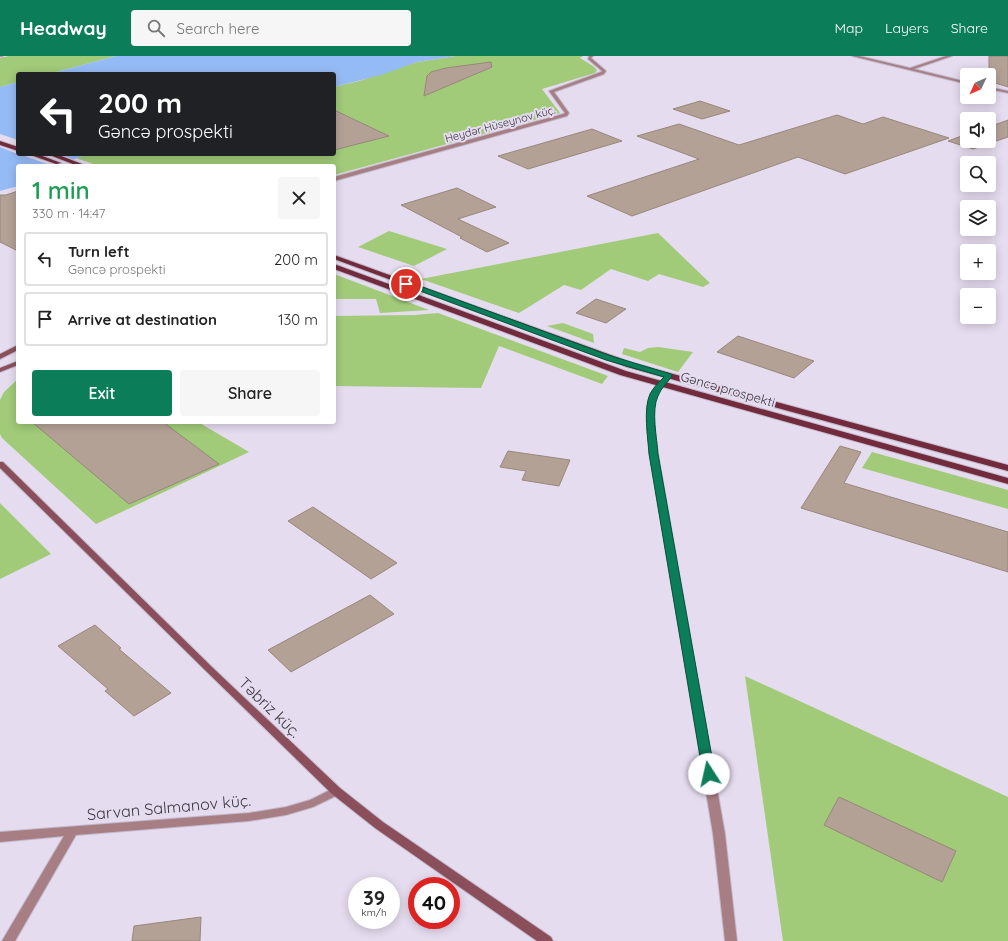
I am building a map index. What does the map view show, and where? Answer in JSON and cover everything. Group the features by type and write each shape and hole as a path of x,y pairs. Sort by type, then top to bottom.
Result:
{"main road":[{"path":"0,137 16,142"},
{"path":"0,143 16,148"},
{"path":"37,156 59,164"},
{"path":"56,156 78,164"},
{"name":"Gəncə prospekti","path":"336,258 609,358 669,376 1008,468"},
{"name":"Gəncə prospekti","path":"336,267 599,365 661,384 1008,481"},
{"path":"0,358 16,348"},
{"path":"0,370 16,364"},
{"name":"Təbriz küç.","path":"0,464 336,791 379,825 546,941"}],"street":[{"name":"Heydər Hüseynov küç.","path":"336,178 565,115 567,113 551,90 603,73 604,71 602,68 589,58 591,56"},
{"path":"854,56 960,81"},
{"path":"910,70 950,56"},
{"path":"996,89 1008,91"},
{"path":"669,376 654,394 651,406 654,454 719,834 732,941"},
{"name":"Sarvan Salmanov küç.","path":"0,838 249,817 286,812 313,804 336,791"},
{"path":"8,941 72,832"}],"green space":[{"path":"9,56 116,56 56,72 16,72 16,83 0,87 0,58"},
{"path":"456,56 583,56 580,58 597,70 595,73 542,89 560,113 336,174 336,164 93,164 76,158 82,156 336,156 336,87 359,81 417,62"},
{"path":"389,231 447,249 414,266 358,247"},
{"path":"658,233 710,283 703,287 659,274 648,281 611,269 581,290 564,285 519,313 421,279"},
{"path":"336,275 429,310 380,313 376,299 336,299"},
{"path":"438,313 608,376 602,384 499,346 481,388 336,386 336,316 415,315"},
{"path":"563,323 593,334 594,343 547,326"},
{"path":"658,347 693,352 678,372 622,354 624,348 640,352 648,348"},
{"path":"16,381 16,424 201,424 249,452 96,524 2,438 0,434 0,400 4,392"},
{"path":"872,452 1008,490 1008,509 862,468"},
{"path":"0,503 51,554 0,579"},
{"path":"745,676 1008,797 1008,941 783,941"}],"water":[{"path":"116,56 456,56 417,62 381,75 336,86 336,72 56,72"},
{"path":"16,83 16,156 83,156 74,159 68,164 16,164 16,187 0,191 0,87"}],"pier":[{"path":"0,134 16,139 16,153 0,147"},
{"path":"25,156 65,156 76,160 70,164 47,164"}],"building":[{"path":"989,56 1008,56 1008,87 996,83 996,68 989,68"},
{"path":"491,62 492,67 424,96 427,76 431,72 446,68"},
{"path":"700,101 730,111 702,119 673,109"},
{"path":"336,111 389,136 336,149"},
{"path":"837,115 863,124 883,117 949,138 845,174 798,157 632,216 587,196 699,159 637,136 679,124 739,145"},
{"path":"1008,120 1008,137 996,141 996,124"},
{"path":"592,129 622,141 528,169 498,156"},
{"path":"960,137 960,145 948,141"},
{"path":"457,188 496,207 458,219 509,243 487,252 401,205"},
{"path":"16,192 16,250 0,242 0,195 6,195"},
{"path":"596,299 626,309 606,323 576,313"},
{"path":"738,336 814,361 794,378 717,352"},
{"path":"34,424 166,424 219,464 129,504"},
{"path":"840,446 861,452 844,483 1008,532 1008,572 801,508"},
{"path":"508,451 570,460 559,486 522,480 526,471 500,467"},
{"path":"313,507 397,563 371,579 288,521"},
{"path":"370,595 394,614 291,672 268,650"},
{"path":"95,625 121,648 119,649 171,693 134,716 105,691 108,689 58,646"},
{"path":"839,797 956,851 942,882 824,825"},
{"path":"201,917 200,941 132,941 134,926"}],"route":[{"path":"406,284 609,358 669,376 661,384 652,400 651,416 654,454 709,774"}]}
